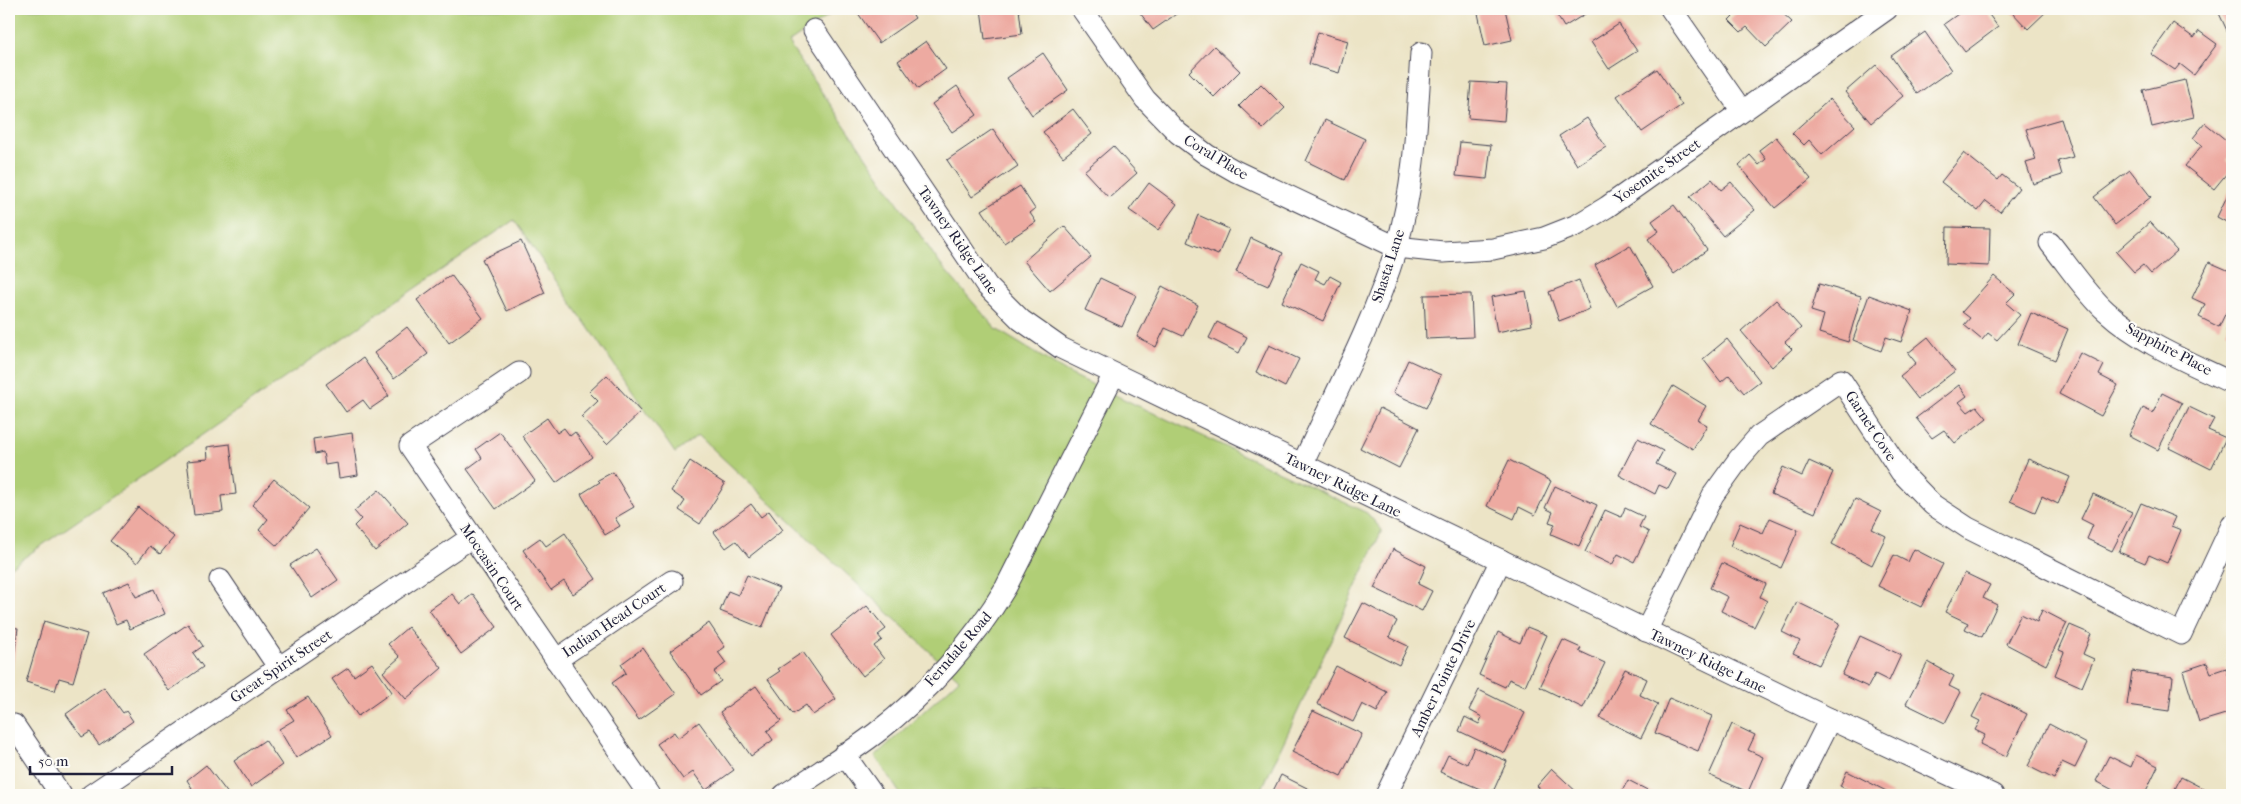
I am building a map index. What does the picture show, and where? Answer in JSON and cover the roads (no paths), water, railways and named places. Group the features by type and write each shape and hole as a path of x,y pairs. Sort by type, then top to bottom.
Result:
{"street":[{"name":"Coral Place","path":"1082,9 1145,99 1178,133 1208,155 1235,171 1396,247"},
{"path":"1671,9 1742,111"},
{"name":"Yosemite Street","path":"1396,247 1444,252 1493,249 1544,238 1578,225 1607,207 1887,9"},
{"name":"Tawney Ridge Lane","path":"814,30 987,286 1021,320 1062,348 1646,631 1993,795"},
{"name":"Shasta Lane","path":"1302,465 1368,325 1396,247 1414,156 1421,53"},
{"name":"Sapphire Place","path":"2050,244 2105,310 2130,331 2232,382"},
{"name":"Moccasin Court","path":"519,373 410,446 649,795"},
{"name":"Ferndale Road","path":"784,795 876,733 904,708 966,645 989,615 1006,587 1114,374"},
{"name":"Garnet Cove","path":"1646,631 1713,495 1739,460 1759,436 1841,380 1902,472 1933,505 1968,528 2181,634 2232,526"},
{"name":"Great Spirit Street","path":"91,795 472,537"},
{"name":"Amber Pointe Drive","path":"1386,795 1501,560"},
{"path":"220,580 279,668"},
{"name":"Indian Head Court","path":"556,660 672,581"},
{"path":"1792,795 1830,719"},
{"path":"11,727 61,795"},
{"path":"844,754 873,795"}]}
